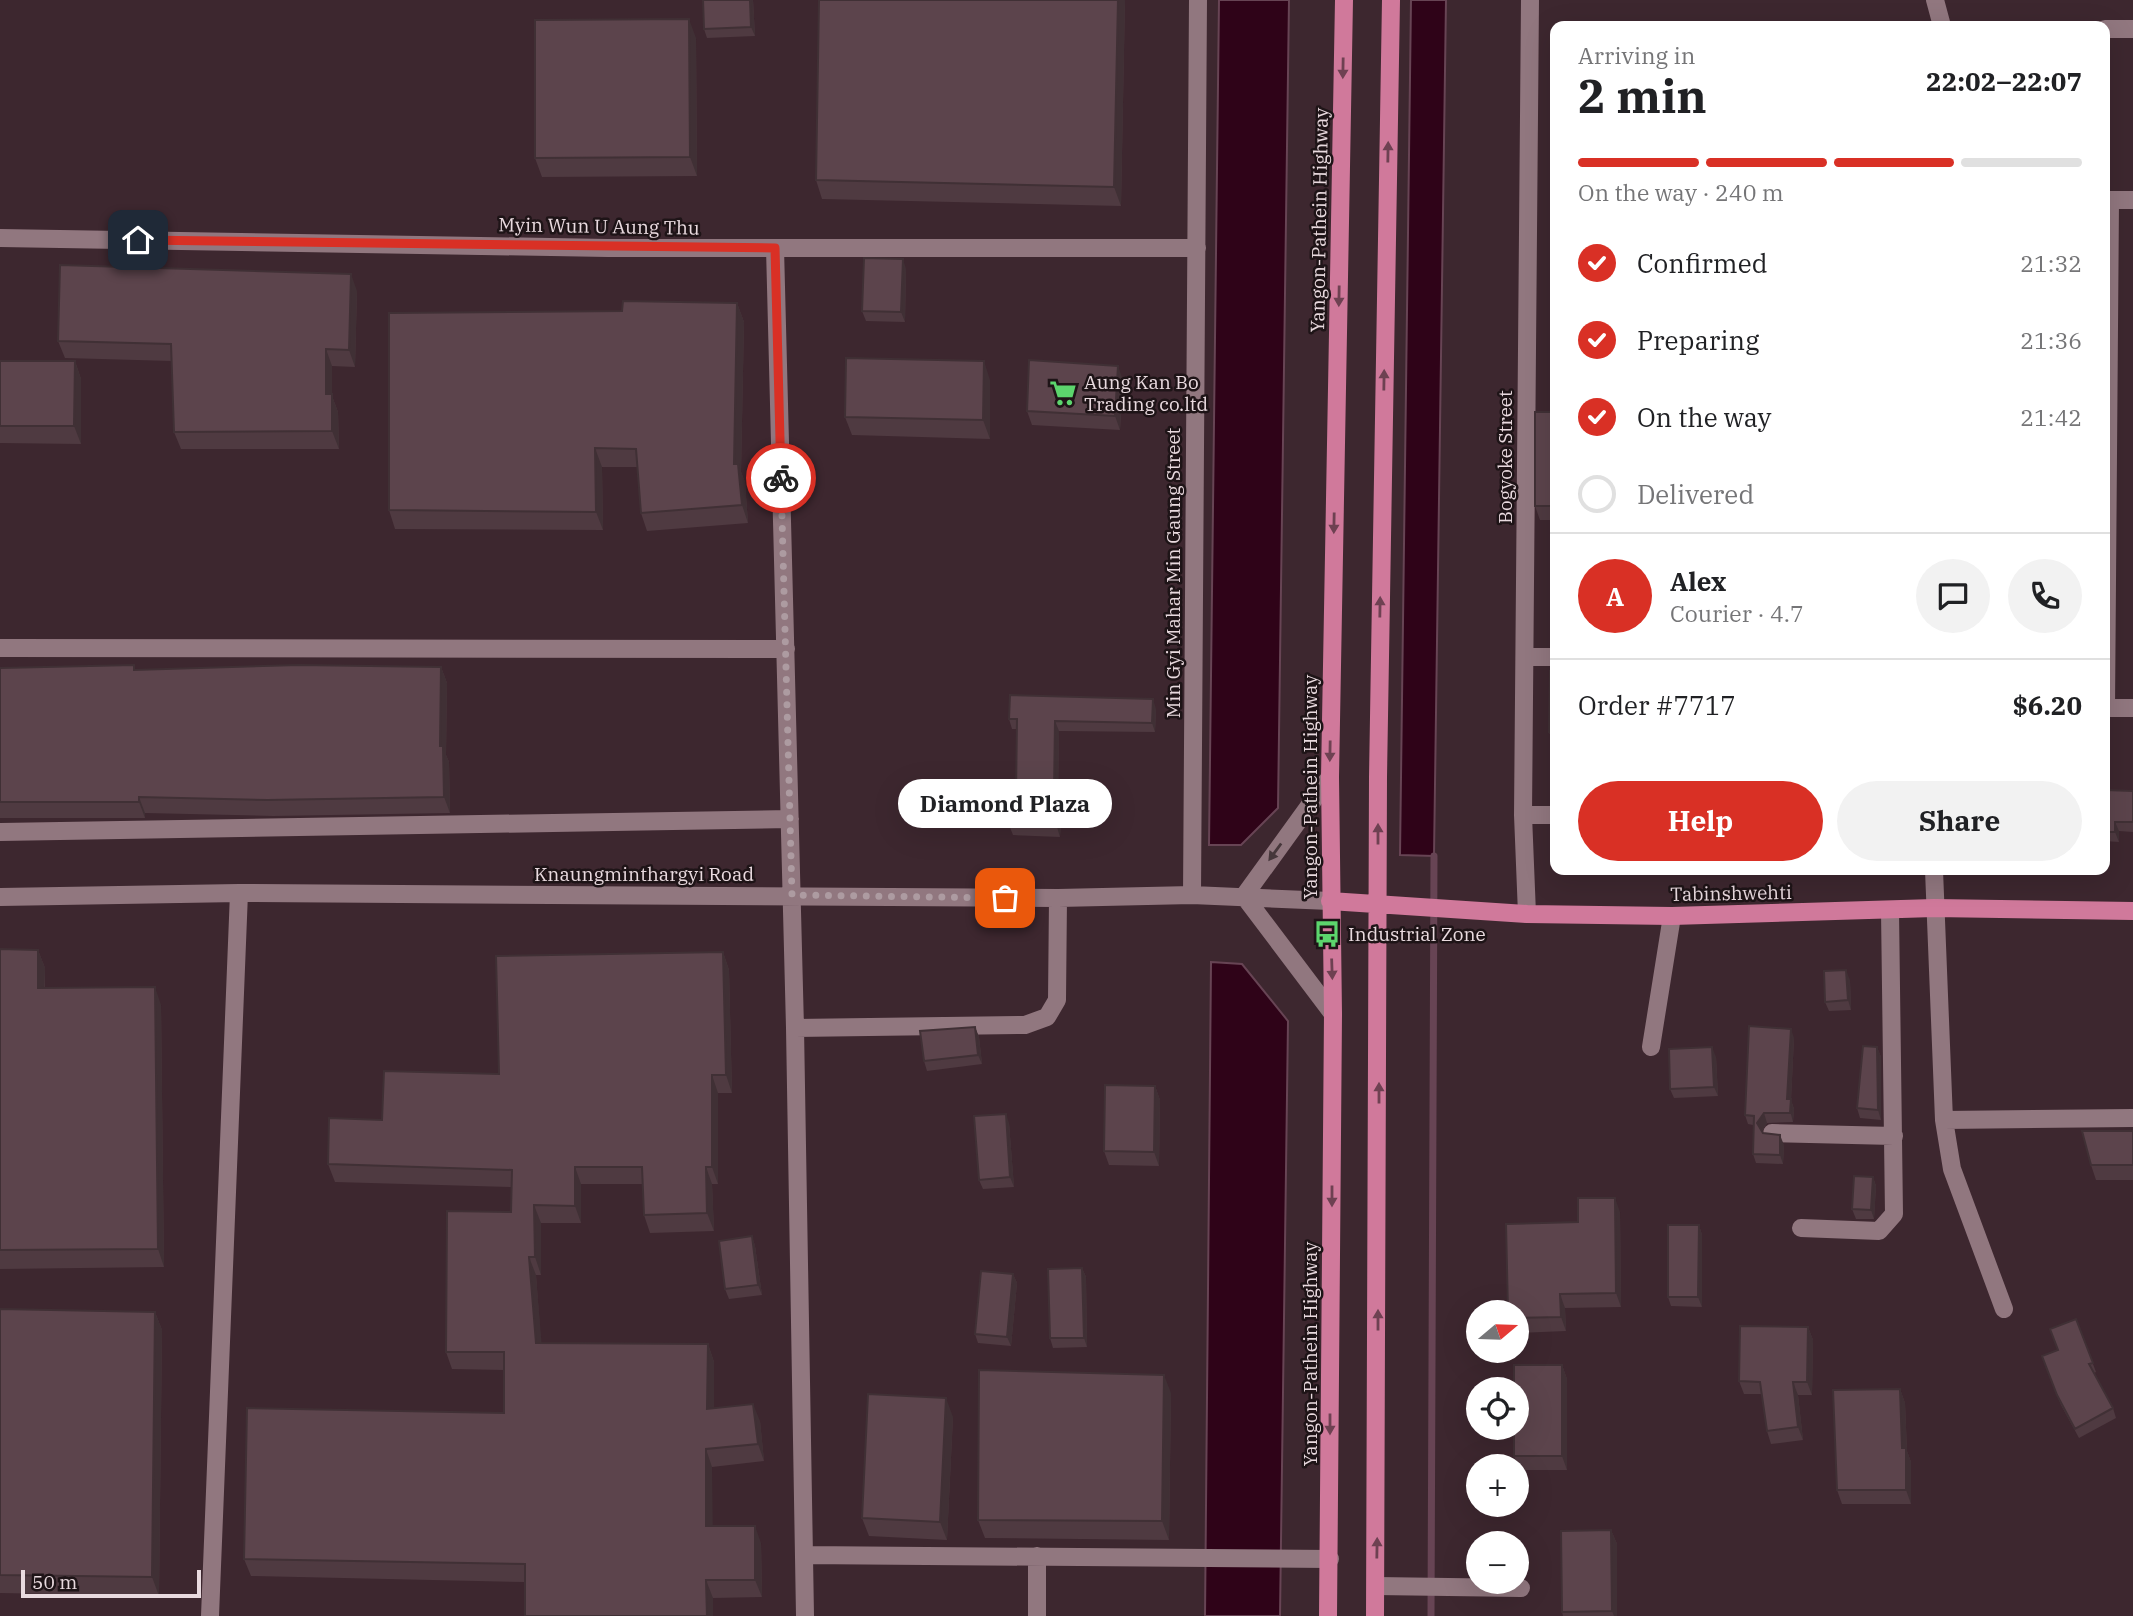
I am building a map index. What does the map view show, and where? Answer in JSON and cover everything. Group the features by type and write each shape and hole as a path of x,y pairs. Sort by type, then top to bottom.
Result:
{"main road":[{"name":"Yangon-Pathein Highway","path":"1326,1613 1330,1559 1333,1014 1330,777 1344,0"},
{"path":"1375,1616 1378,903 1391,0"},
{"name":"Tabinshwehti","path":"1330,901 1527,914 1672,916 1934,908 2133,911"}],"street":[{"name":"Min Gyi Mahar Min Gaung Street","path":"1192,895 1198,0"},
{"name":"Bogyoke Street","path":"1527,914 1523,815 1530,0"},
{"path":"1935,0 1941,21"},
{"path":"2110,29 2133,29"},
{"path":"2110,200 2133,200"},
{"name":"Myin Wun U Aung Thu","path":"0,238 775,248 1197,248"},
{"path":"775,248 795,1028 805,1616"},
{"path":"0,648 786,649"},
{"path":"1525,657 1550,657"},
{"path":"2110,708 2133,708"},
{"path":"1330,777 1244,895 1333,1014"},
{"path":"1523,815 1550,815"},
{"path":"0,832 790,819"},
{"path":"1934,875 1944,1120 1952,1169 2004,1309"},
{"path":"210,1616 239,893"},
{"name":"Knaungminthargyi Road","path":"0,897 239,893 1058,898 1244,895 1330,901"},
{"path":"795,1028 1025,1025 1047,1017 1057,1000 1058,898"},
{"path":"1801,1228 1879,1231 1894,1214 1890,911"},
{"path":"1651,1047 1672,916"},
{"path":"1944,1120 2133,1118"},
{"path":"1772,1133 1894,1136"},
{"path":"804,1555 1330,1559"},
{"path":"1037,1556 1037,1616"},
{"path":"1376,1586 1466,1587"}],"shaded area":[{"path":"1219,0 1289,0 1278,808 1241,845 1209,845"},
{"path":"1411,0 1446,0 1434,856 1400,855"},
{"path":"1211,962 1242,964 1288,1021 1280,1616 1205,1616"}],"building":[{"path":"703,0 750,0 751,27 704,29"},
{"path":"819,0 1118,0 1114,187 816,180"},
{"path":"689,19 690,157 535,158 535,20"},
{"path":"864,258 903,259 901,312 862,311"},
{"path":"60,265 351,274 349,350 326,349 326,394 332,394 332,431 174,432 171,344 58,341"},
{"path":"623,301 737,303 734,464 738,464 742,505 641,513 636,449 595,448 596,512 389,510 389,313 622,311"},
{"path":"846,358 984,361 983,420 845,417"},
{"path":"1029,360 1118,366 1115,416 1027,411"},
{"path":"0,361 75,361 74,426 0,426"},
{"path":"1535,412 1550,412 1550,506 1535,506"},
{"path":"134,665 134,670 299,665 441,667 440,746 443,746 444,797 267,800 139,797 139,802 0,802 0,668"},
{"path":"1010,695 1153,699 1152,723 1055,721 1054,794 1058,794 1057,827 1009,825 1011,793 1016,793 1017,719 1009,719"},
{"path":"2110,790 2133,791 2133,822 2115,822 2115,832 2110,832"},
{"path":"0,949 38,950 38,988 155,987 158,1249 0,1250"},
{"path":"723,952 726,1075 712,1075 712,1167 706,1167 707,1213 644,1215 642,1167 575,1167 575,1206 534,1205 535,1257 529,1257 536,1343 708,1344 707,1409 753,1404 758,1444 706,1449 706,1526 755,1526 755,1580 706,1580 707,1616 525,1616 525,1564 244,1559 247,1408 504,1413 504,1352 446,1352 447,1211 511,1212 512,1170 328,1164 329,1118 382,1120 384,1071 499,1074 496,956"},
{"path":"1846,970 1848,1000 1825,1002 1824,971"},
{"path":"1749,1026 1791,1029 1787,1099 1791,1099 1790,1113 1764,1113 1757,1123 1763,1133 1780,1135 1780,1155 1753,1154 1754,1116 1745,1115"},
{"path":"975,1027 978,1055 924,1061 920,1031"},
{"path":"1863,1046 1877,1047 1878,1110 1857,1108"},
{"path":"1712,1047 1714,1087 1670,1089 1669,1049"},
{"path":"1105,1085 1155,1086 1154,1152 1104,1151"},
{"path":"1006,1114 1010,1177 979,1180 974,1116"},
{"path":"2082,1131 2133,1131 2133,1165 2091,1165"},
{"path":"1854,1176 1873,1177 1871,1210 1852,1209"},
{"path":"1578,1198 1615,1198 1616,1293 1560,1294 1561,1317 1530,1318 1530,1300 1508,1300 1506,1224 1578,1222"},
{"path":"1668,1225 1699,1225 1698,1297 1668,1297"},
{"path":"752,1236 758,1285 725,1289 719,1241"},
{"path":"1082,1268 1084,1338 1050,1338 1048,1269"},
{"path":"981,1271 1013,1274 1007,1337 975,1334"},
{"path":"0,1309 155,1312 152,1577 0,1575"},
{"path":"2076,1319 2093,1363 2089,1364 2113,1408 2075,1429 2057,1395 2042,1356 2058,1350 2050,1329"},
{"path":"1740,1326 1808,1327 1807,1382 1793,1382 1798,1427 1767,1431 1760,1382 1739,1381"},
{"path":"1514,1365 1562,1365 1562,1456 1514,1454 1514,1440 1529,1440 1529,1377 1514,1377"},
{"path":"979,1370 1164,1375 1162,1521 978,1520"},
{"path":"1900,1389 1902,1448 1906,1448 1906,1490 1837,1490 1833,1390"},
{"path":"868,1394 946,1398 940,1522 862,1518"},
{"path":"1611,1530 1612,1611 1562,1612 1561,1531"}],"waterway":[{"path":"1431,1616 1434,856"}],"way so far":[{"path":"781,478 792,895 1005,898"}],"place":[{"name":"Aung Kan Bo Trading co.ltd","path":"1063,393"},
{"name":"Diamond Plaza","path":"1005,898"},
{"name":"Industrial Zone","path":"1327,934"}],"route":[{"path":"138,240 775,248 781,478"}]}
